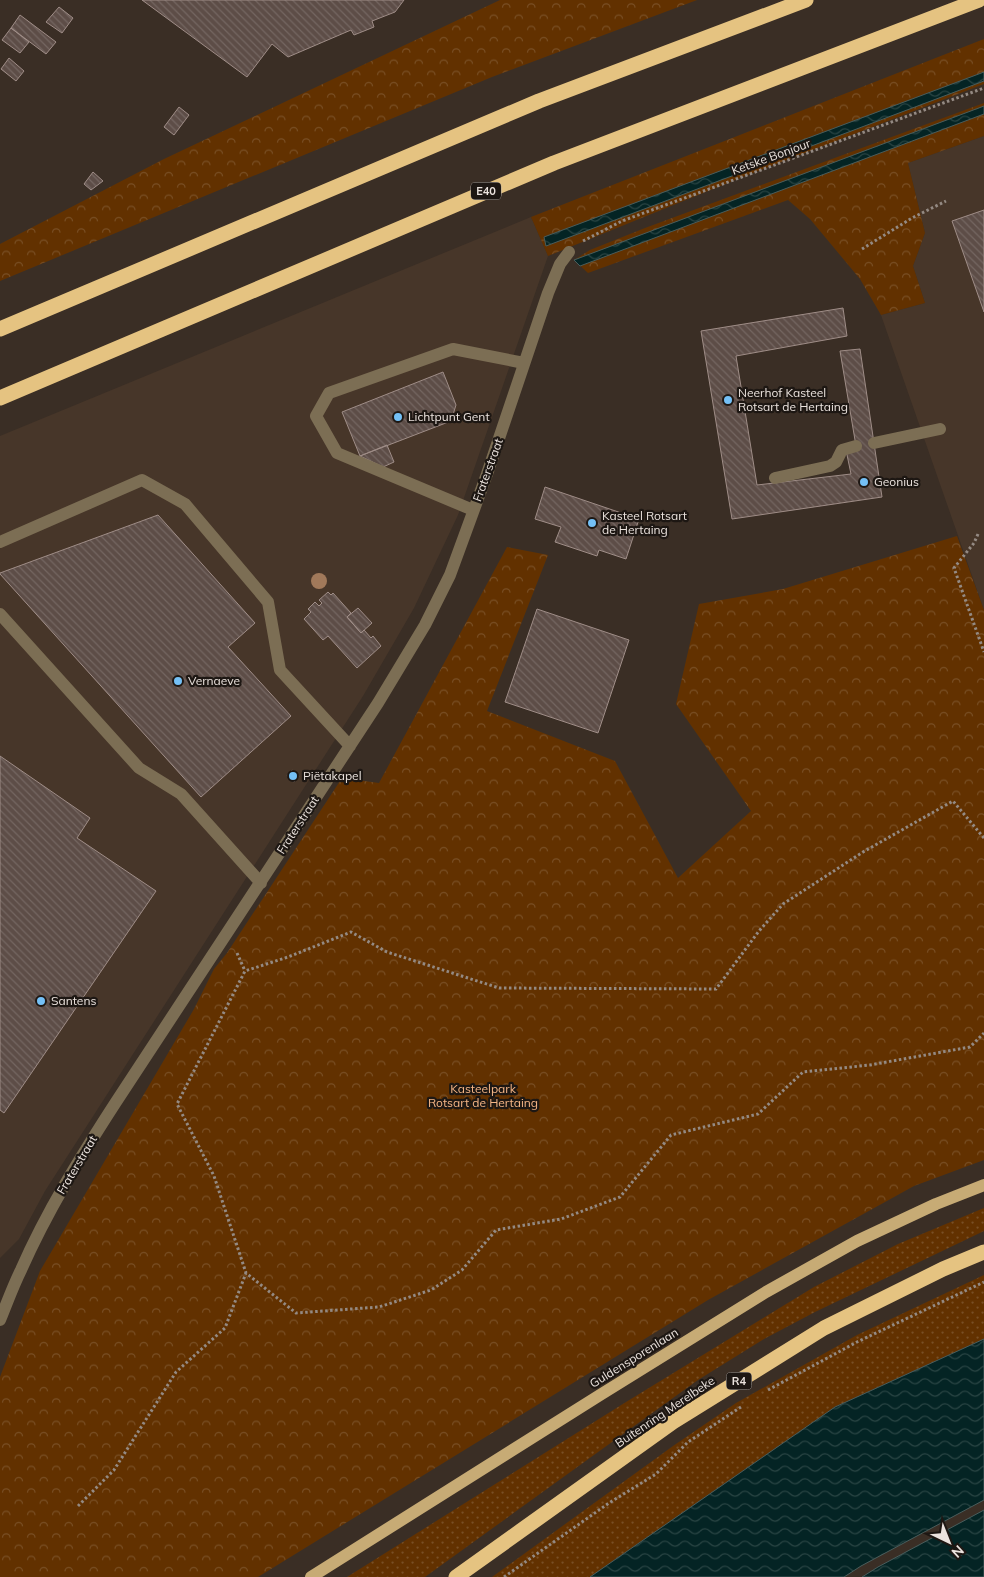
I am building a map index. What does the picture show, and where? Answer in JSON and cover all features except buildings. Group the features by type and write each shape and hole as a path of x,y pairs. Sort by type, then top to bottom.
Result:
{"highway":[{"path":"0,330 539,101 806,0"},
{"name":"E40","path":"0,398 554,162 979,0"},
{"name":"Buitenring Merelbeke","path":"456,1577 672,1422 824,1328 943,1269 984,1252"}],"main road":[{"name":"Guldensporenlaan","path":"311,1577 766,1292 857,1241 936,1204 984,1186"}],"street":[{"name":"Fraterstraat","path":"0,1320 38,1235 75,1167 350,746 426,625 450,575 548,293 560,264 569,252"},
{"path":"473,510 337,453 316,416 329,393 453,349 524,363"},
{"path":"874,444 940,429"},
{"path":"775,478 830,466 836,462 842,450 856,446"},
{"path":"0,542 142,480 185,504 268,602 280,670 350,746"},
{"path":"0,614 139,768 181,794 261,883"}],"path":[{"name":"Ketske Bonjour","path":"569,252 590,237 622,221 984,88"},
{"path":"862,249 912,218 946,201"},
{"path":"978,534 974,543 954,568 984,652"},
{"path":"984,838 953,801 863,852 784,904 759,931 716,989 499,988 387,952 351,932 288,957 245,971 177,1104 214,1176 246,1273 296,1313 379,1307 431,1290 462,1270 496,1230 561,1219 620,1197 670,1135 758,1114 803,1072 870,1066 970,1048 984,1032"},
{"path":"78,1506 114,1470 176,1372 225,1328 246,1273"},
{"path":"762,1394 857,1342 984,1282"},
{"path":"504,1577 609,1503 656,1474 688,1442 746,1404"}],"shaded area":[{"path":"984,136 984,610 881,315 925,303 913,266 925,233 908,163"},
{"path":"531,217 548,256 458,515 414,608 363,696 45,1191 19,1239 0,1258 0,436"}],"green space":[{"path":"500,0 697,0 492,77 0,281 0,244 164,159"},
{"path":"984,39 984,84 740,178 548,256 531,217"},
{"path":"984,103 984,136 908,163 925,233 913,266 925,303 881,315 860,279 810,219 788,200 588,273 574,260 590,250 645,228"},
{"name":"Kasteelpark Rotsart de Hertaing","path":"957,536 984,610 984,1160 914,1186 708,1300 258,1577 0,1577 0,1377 40,1271 194,1009 214,969 227,953 342,778 379,783 507,547 548,555 487,711 615,761 678,878 751,811 676,704 699,604 783,589"},
{"path":"984,1208 984,1231 815,1312 764,1339 698,1380 425,1577 347,1577 814,1287 898,1244"},
{"path":"984,1275 984,1339 835,1407 590,1577 492,1577 673,1446 736,1403 857,1335"}],"water":[{"path":"984,72 984,81 546,246 544,237"},
{"path":"984,106 984,114 580,266 574,260"},
{"path":"984,1339 984,1500 844,1577 590,1577 835,1407"},
{"path":"984,1510 984,1577 862,1577 878,1567"}],"place":[{"name":"Neerhof Kasteel Rotsart de Hertaing","path":"728,400"},
{"name":"Lichtpunt Gent","path":"398,417"},
{"name":"Geonius","path":"864,482"},
{"name":"Kasteel Rotsart de Hertaing","path":"592,523"},
{"name":"Vernaeve","path":"178,681"},
{"name":"Piëtakapel","path":"293,776"},
{"name":"Santens","path":"41,1001"}]}
